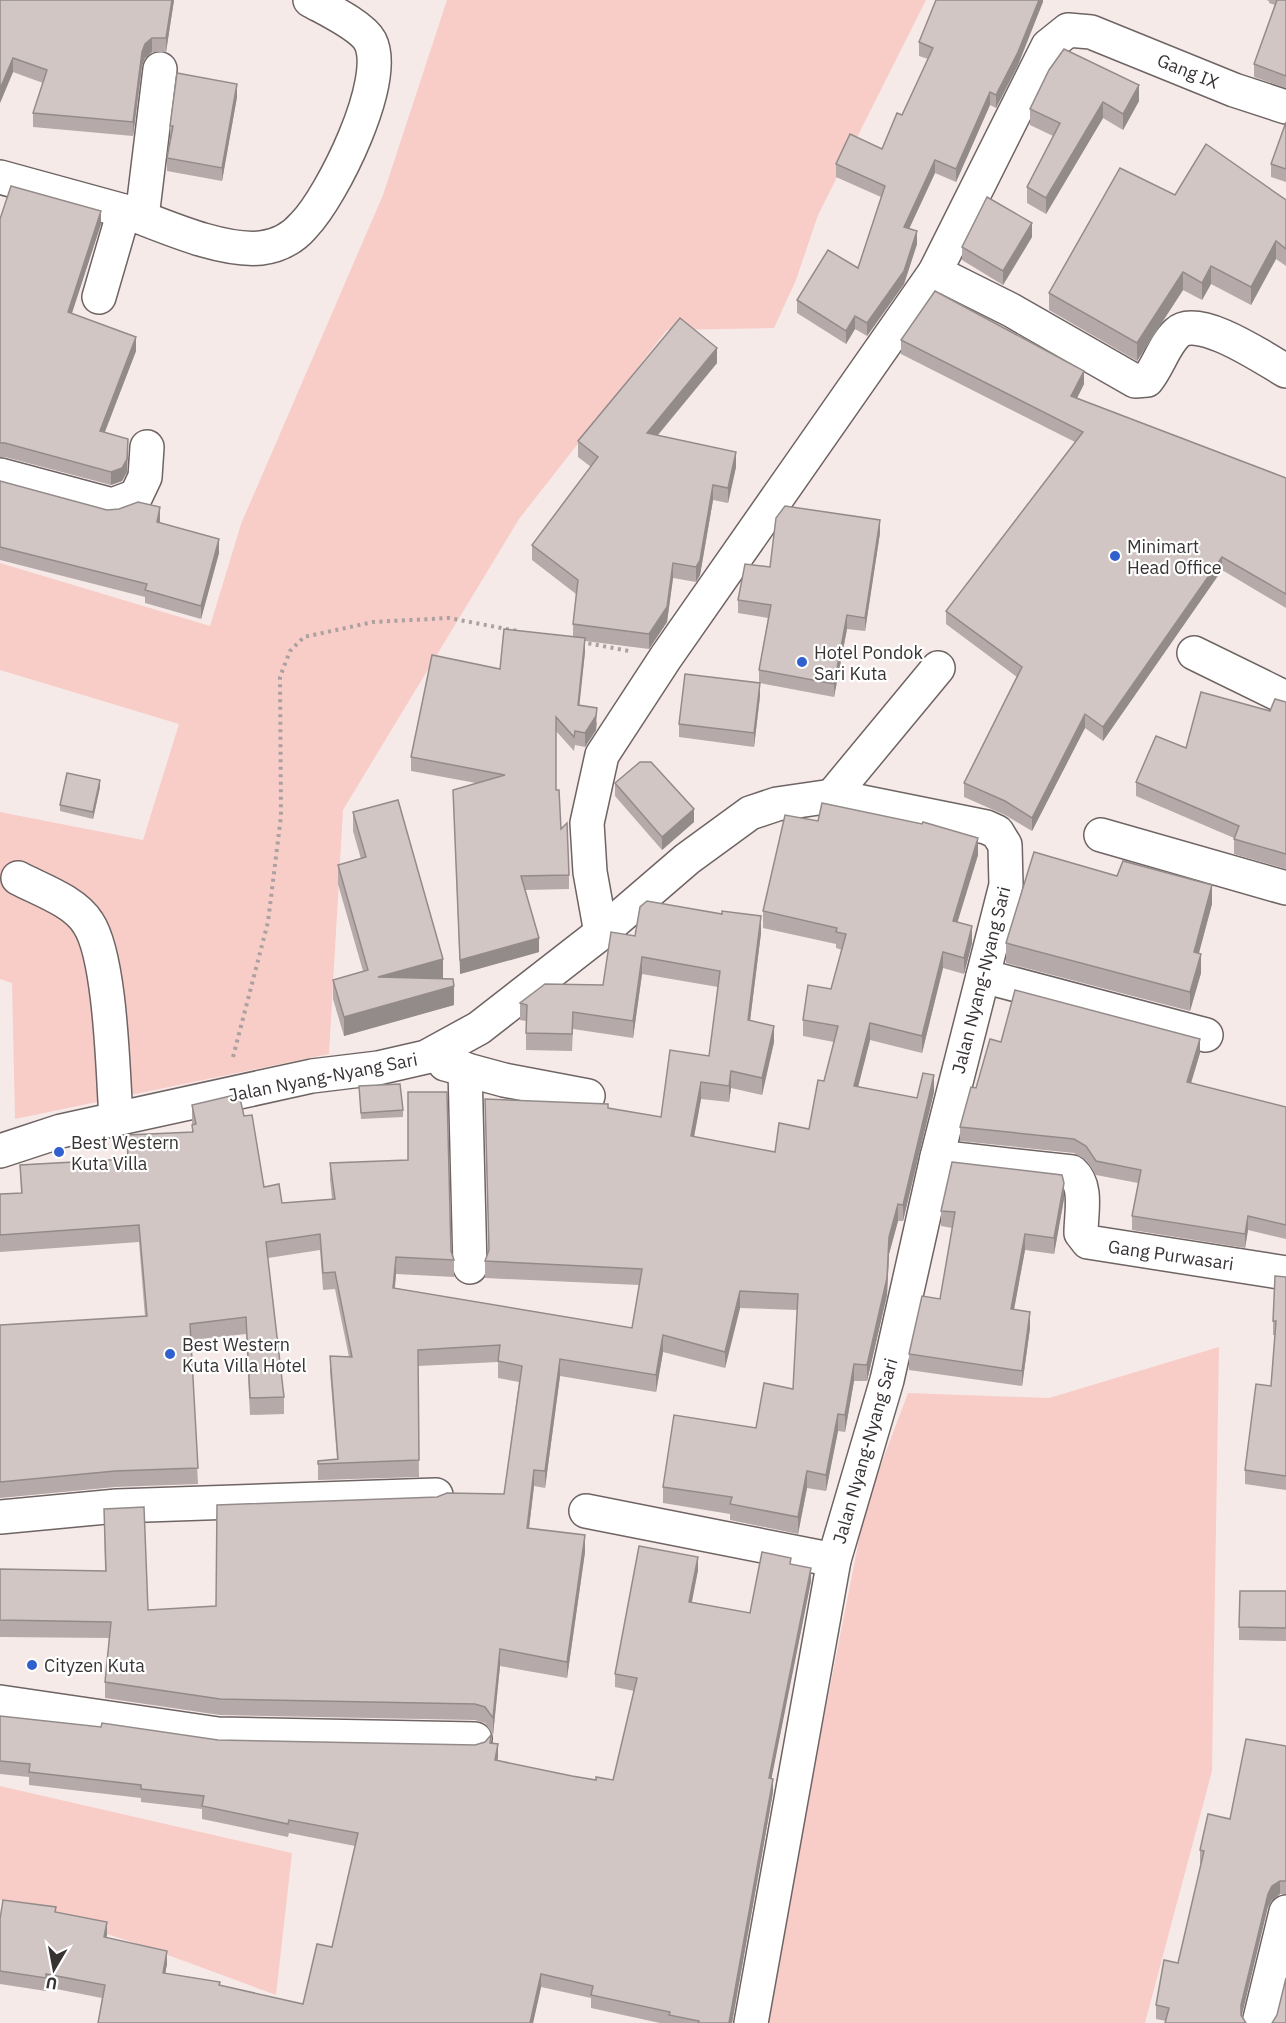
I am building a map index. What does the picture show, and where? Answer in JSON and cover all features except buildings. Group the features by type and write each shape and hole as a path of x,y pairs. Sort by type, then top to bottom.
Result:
{"street":[{"path":"0,177 133,214 220,244 260,248 290,238 316,211 330,191 344,163 371,85 374,66 374,53 363,32 310,0"},
{"name":"Gang IX","path":"935,272 1048,46 1068,30 1091,32 1234,90 1286,107"},
{"path":"99,297 133,214 160,69"},
{"path":"601,933 590,872 587,824 600,763 608,744 666,657 935,272 1011,310 1135,381 1147,380 1176,333 1192,328 1215,333 1286,371"},
{"path":"0,474 112,505 136,496 146,477 147,447"},
{"path":"1194,653 1286,698"},
{"path":"832,796 938,668"},
{"name":"Jalan Nyang-Nyang Sari","path":"0,1151 61,1131 312,1076 378,1068 426,1057 479,1028 601,933 687,859 750,813 777,804 832,796 970,822 997,832 1005,845 1006,885 937,1157 887,1380 834,1560 751,2023"},
{"path":"1101,836 1286,888"},
{"path":"18,878 68,904 88,923 100,951 110,1032 116,1119"},
{"path":"983,976 1206,1035"},
{"path":"426,1057 465,1069 588,1096"},
{"path":"465,1069 470,1267"},
{"name":"Gang Purwasari","path":"937,1157 1072,1172 1079,1178 1082,1188 1080,1233 1088,1242 1286,1272"},
{"path":"0,1517 117,1506 436,1494"},
{"path":"586,1511 834,1560"},
{"path":"0,1702 218,1734 474,1739"},
{"path":"1259,2023 1286,1912"}],"path":[{"path":"223,1096 268,922 281,816 280,677 290,651 304,637 373,622 449,618 529,633"},
{"path":"575,641 666,657"}],"shaded area":[{"path":"447,0 926,0 818,215 796,280 774,328 667,330 519,519 343,810 329,1054 15,1119 12,983 0,979 0,812 143,840 179,724 0,670 0,563 210,626 241,524 383,195"},
{"path":"1219,1347 1212,1771 1145,2023 764,2023 866,1504 908,1393 1049,1398"},
{"path":"0,1786 292,1853 276,1995 135,1943 0,1900"}],"place":[{"name":"Minimart Head Office","path":"1115,556"},
{"name":"Hotel Pondok Sari Kuta","path":"802,662"},
{"name":"Best Western Kuta Villa","path":"59,1152"},
{"name":"Best Western Kuta Villa Hotel","path":"170,1354"},
{"name":"Cityzen Kuta","path":"32,1665"}]}
